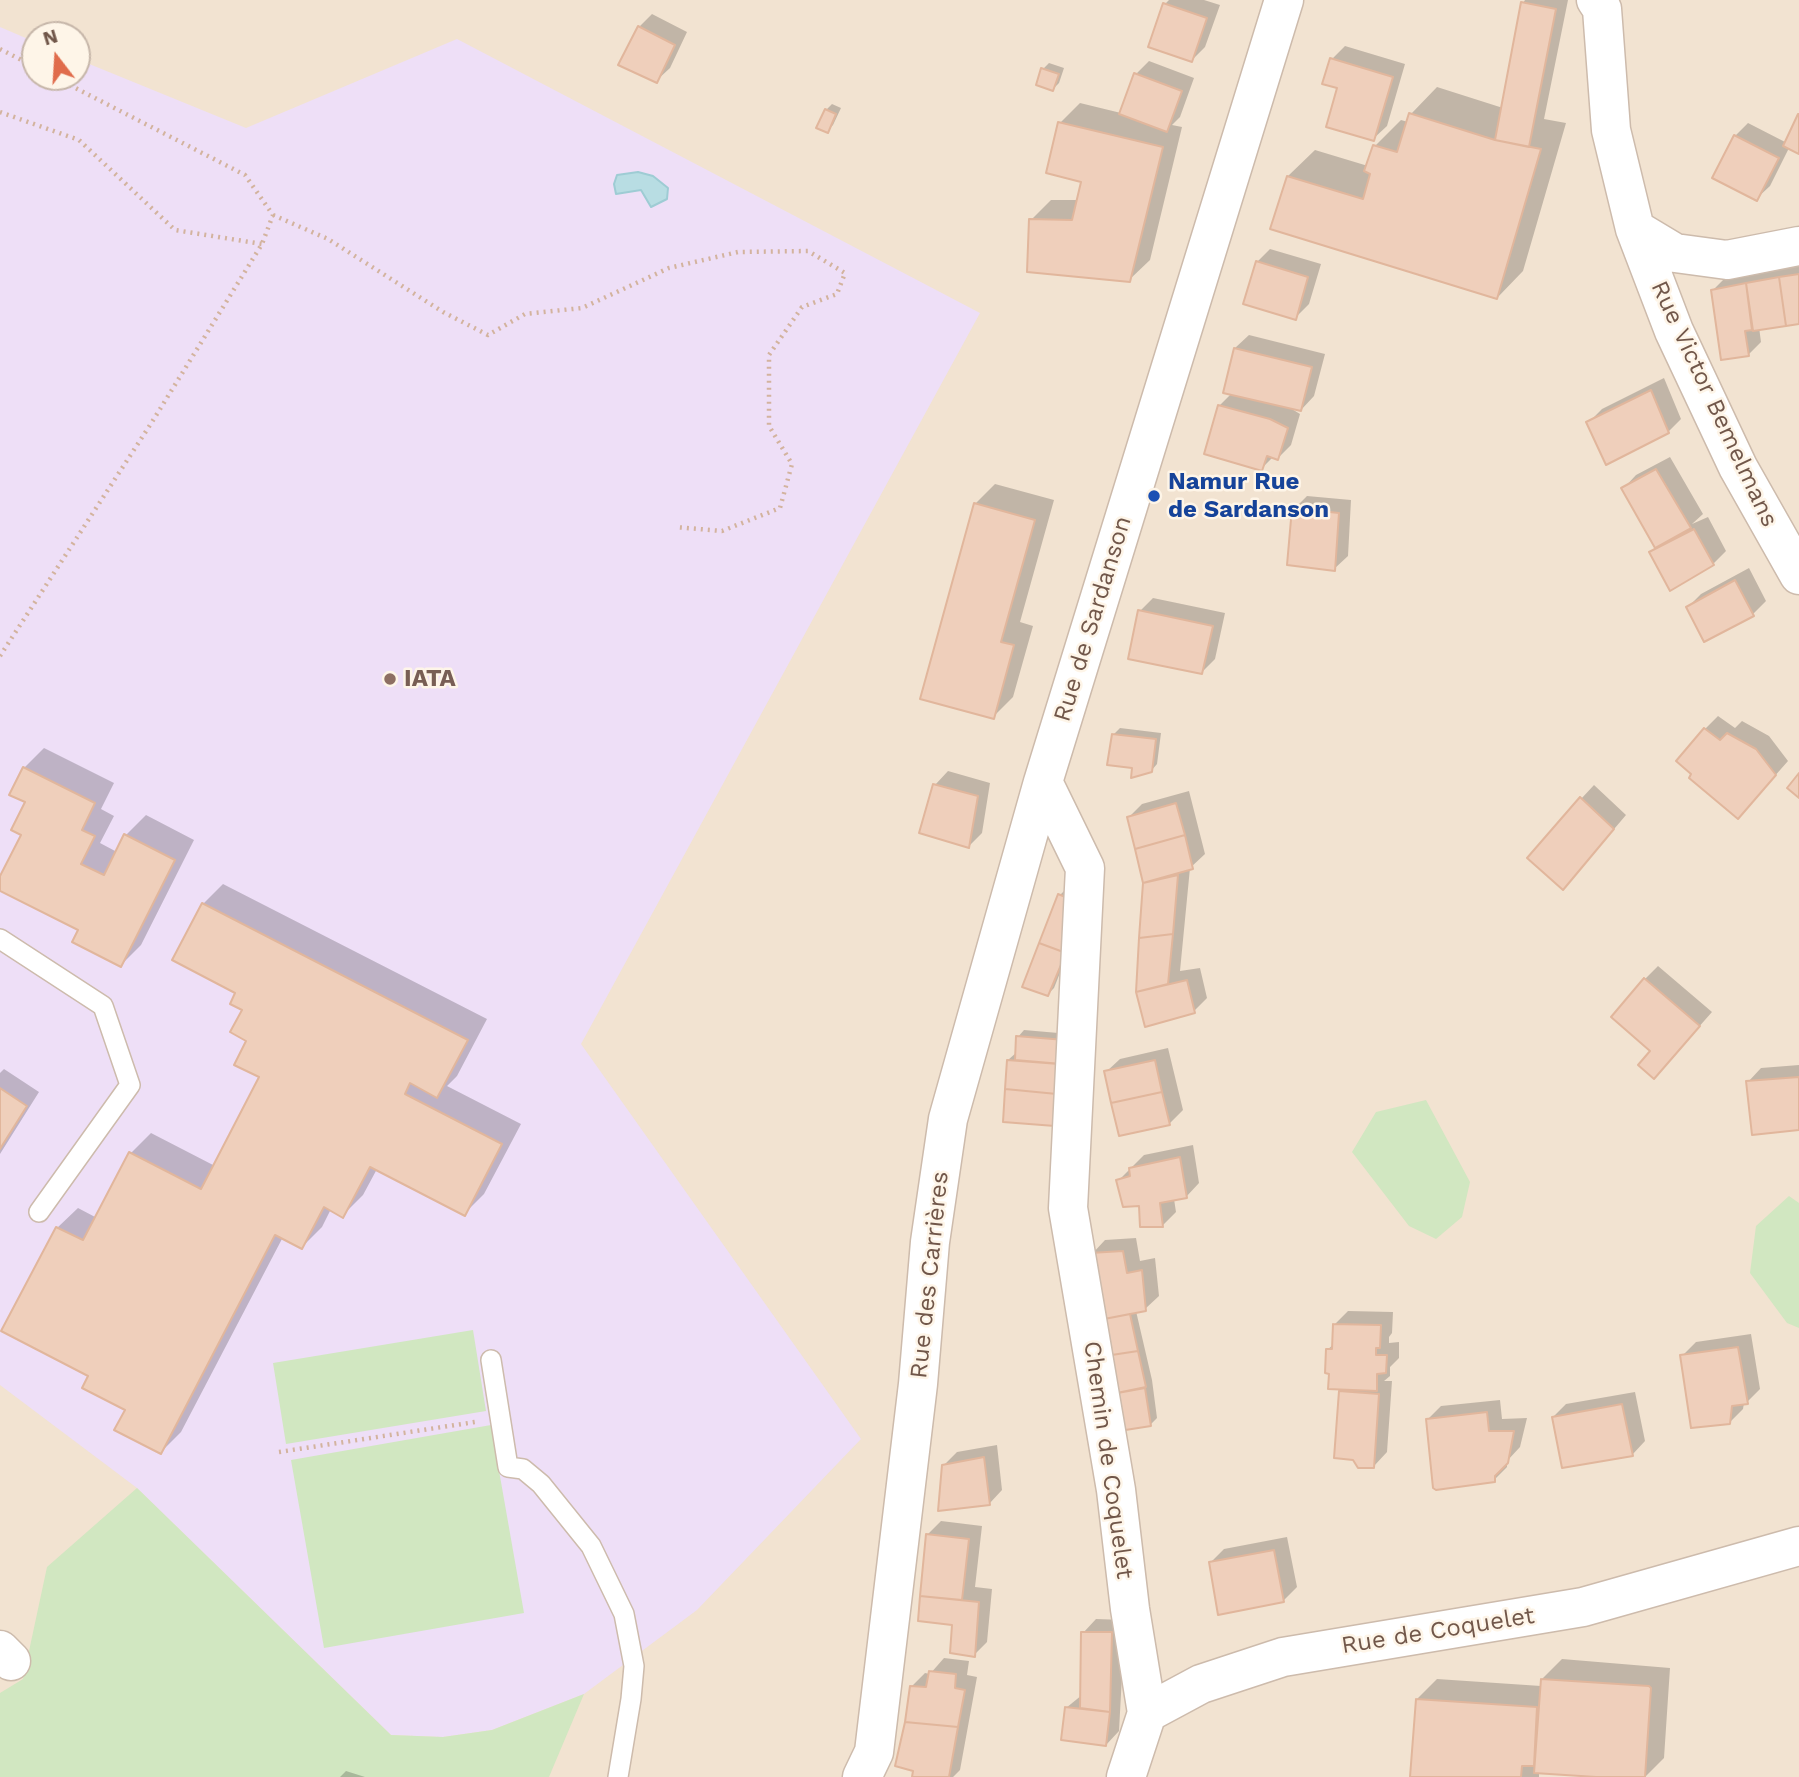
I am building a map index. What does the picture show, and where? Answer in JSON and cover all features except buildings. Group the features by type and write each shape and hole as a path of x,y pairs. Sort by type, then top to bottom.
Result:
{"street":[{"name":"Rue de Sardanson","path":"1043,782 1284,0"},
{"name":"Rue Victor Bemelmans","path":"1596,0 1602,9 1611,130 1635,229 1680,344 1738,467 1799,575"},
{"path":"1635,229 1675,253 1727,260 1799,246"},
{"name":"Chemin de Coquelet","path":"1043,782 1085,868 1068,1208 1116,1490 1130,1609 1147,1713"},
{"name":"Rue des Carrières","path":"862,1777 874,1752 914,1425 930,1242 948,1119 1043,782"},
{"name":"Rue de Coquelet","path":"1147,1713 1201,1684 1283,1657 1583,1607 1799,1546"},
{"path":"1126,1777 1147,1713"}],"lane":[{"path":"0,939 103,1006 130,1085 39,1212"},
{"path":"491,1360 508,1467 523,1469 541,1484 591,1546 624,1614 634,1666 618,1777"}],"path":[{"path":"0,49 21,60"},
{"path":"81,91 245,175 273,215 328,239 443,312 488,335 525,314 582,308 669,268 738,252 808,251 845,273 837,293 802,307 769,355 769,426 792,464 780,508 722,531 675,527"},
{"path":"0,112 79,140 175,230 262,244"},
{"path":"0,656 152,422 262,244 273,215"},
{"path":"279,1452 500,1418"}],"shaded area":[{"path":"0,0 1799,0 1799,1777 0,1777"},
{"name":"IATA","path":"0,27 21,36 21,91 91,91 91,65 246,128 457,39 980,313 581,1044 861,1439 697,1610 584,1694 492,1730 443,1737 391,1735 137,1488 0,1385"}],"green space":[{"path":"1426,1100 1470,1182 1462,1217 1436,1239 1409,1226 1352,1152 1376,1112"},
{"path":"1789,1196 1799,1203 1799,1328 1787,1323 1750,1273 1756,1226"},
{"path":"473,1330 486,1411 286,1444 273,1363"},
{"path":"491,1425 524,1613 324,1648 291,1460"},
{"path":"137,1488 391,1735 443,1737 492,1730 584,1694 549,1777 0,1777 0,1693 23,1679 47,1567"}],"water":[{"path":"638,172 653,176 668,188 667,199 651,207 641,190 616,194 614,184 617,175"}],"place":[{"name":"Namur Rue de Sardanson","path":"1154,496"},
{"name":"IATA","path":"390,679"}]}
